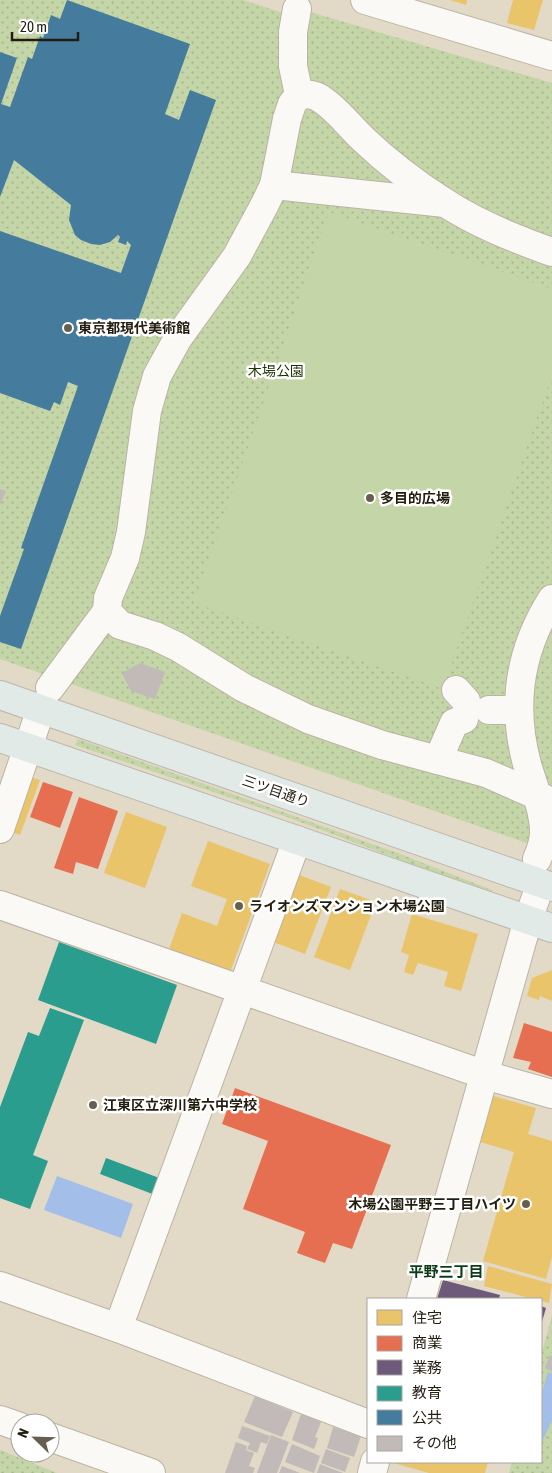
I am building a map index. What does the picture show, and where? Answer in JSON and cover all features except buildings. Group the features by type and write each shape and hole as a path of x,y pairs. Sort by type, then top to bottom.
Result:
{"main road":[{"name":"三ツ目通り","path":"0,695 45,699 543,877"},
{"path":"0,738 540,924"}],"street":[{"path":"365,0 552,56"},
{"path":"297,9 293,32 293,66 300,95"},
{"path":"0,830 45,699 106,610 108,598 125,558 131,532 147,411 157,376 178,338 237,256 274,185 287,119 292,104 300,95 311,94 321,98 363,139 410,178 445,203 518,240 552,252"},
{"path":"274,185 445,203"},
{"path":"421,1298 485,1075 540,924 544,799 526,762 518,710 520,679 528,645 543,613 552,600"},
{"path":"106,610 120,625 155,636 178,647 244,688 308,719 382,745 486,773 544,799"},
{"path":"438,760 454,724 469,705 518,710"},
{"path":"118,1328 297,840"},
{"path":"0,905 485,1075 552,1094"},
{"path":"0,1286 118,1328 367,1424"},
{"path":"60,1441 151,1473"}],"green space":[{"name":"木場公園","path":"0,0 243,0 280,12 310,12 552,83 552,852 0,659"},
{"name":"多目的広場","path":"329,212 552,289 552,375 443,689 194,603"},
{"path":"78,739 400,854 492,890 491,894 287,817 75,745"},
{"path":"552,1315 552,1473 509,1473 512,1463 542,1463 542,1352"},
{"path":"0,1450 10,1454 10,1463 32,1463 57,1473 0,1473"}],"water":[{"path":"57,1176 133,1204 121,1238 44,1210"},
{"path":"548,1372 552,1374 552,1420 542,1442 542,1393"}],"place":[{"name":"東京都現代美術館","path":"68,328"},
{"name":"多目的広場","path":"370,498"},
{"name":"ライオンズマンション木場公園","path":"239,906"},
{"name":"江東区立深川第六中学校","path":"93,1105"},
{"name":"木場公園平野三丁目ハイツ","path":"526,1204"}],"district":[{"name":"平野三丁目","path":"446,1272"}]}
